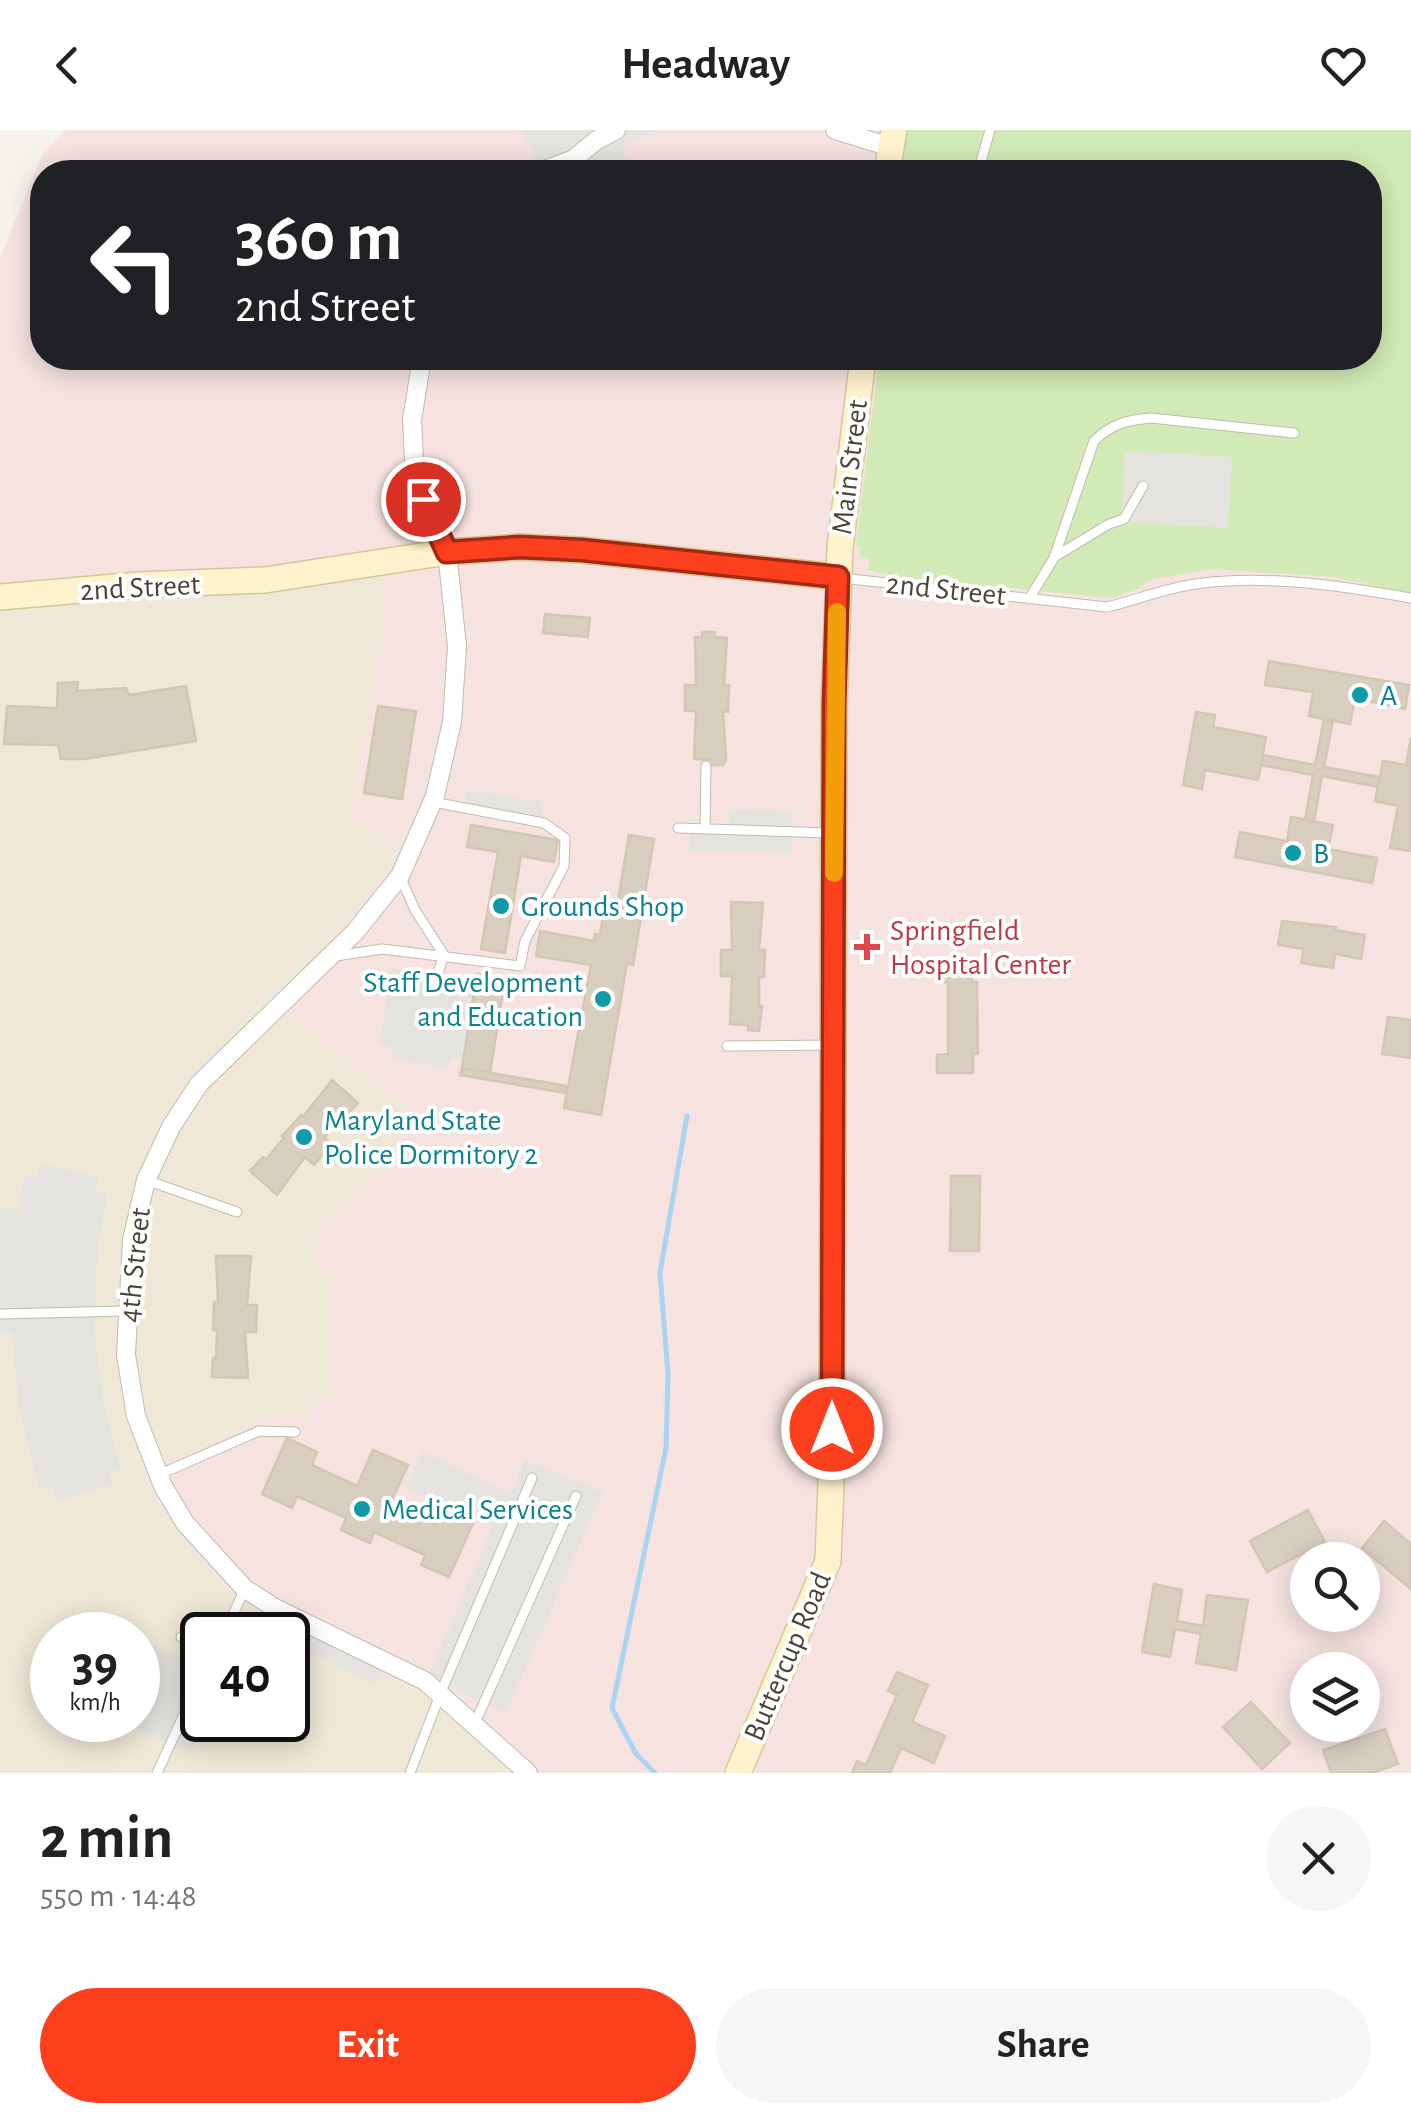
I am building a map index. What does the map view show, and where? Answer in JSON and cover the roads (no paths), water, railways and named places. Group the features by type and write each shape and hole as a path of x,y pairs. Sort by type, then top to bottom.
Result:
{"street":[{"path":"572,160 616,130"},
{"path":"835,130 890,150"},
{"name":"4th Street","path":"420,370 412,420 415,479 447,552 456,634 456,683 446,756 433,802 400,876 355,932 199,1084 171,1127 146,1180 132,1240 126,1355 136,1416 158,1475 185,1523 245,1588 274,1608 425,1680 528,1773"},
{"name":"Main Street","path":"838,577 844,494 861,370"},
{"name":"2nd Street","path":"0,597 138,585 265,580 447,552 520,547 838,577"},
{"name":"Buttercup Road","path":"738,1773 828,1561 838,577"}],"lane":[{"path":"981,160 990,130"},
{"path":"1054,558 1094,441 1109,427 1151,418 1294,433"},
{"path":"1029,598 1062,550 1124,519 1143,486"},
{"name":"2nd Street","path":"838,577 1107,607 1200,583 1274,582 1411,598"},
{"path":"705,829 706,766"},
{"path":"328,958 382,948 520,966 524,941 564,866 565,838 544,822 433,802"},
{"path":"678,828 834,833"},
{"path":"400,876 415,910 444,955"},
{"path":"434,984 444,955"},
{"path":"727,1046 833,1045"},
{"path":"146,1180 236,1212"},
{"path":"0,1314 126,1311"},
{"path":"158,1475 260,1430 295,1432"},
{"path":"410,1773 440,1692 532,1478"},
{"path":"475,1723 576,1496"},
{"path":"233,1612 245,1588"},
{"path":"158,1773 180,1724"}],"waterway":[{"path":"655,1773 636,1754 612,1708 666,1448 668,1374 660,1273 687,1116"}],"place":[{"name":"A","path":"1360,695"},
{"name":"B","path":"1293,853"},
{"name":"Grounds Shop","path":"501,906"},
{"name":"Springfield Hospital Center","path":"867,947"},
{"name":"Staff Development and Education","path":"603,999"},
{"name":"Maryland State Police Dormitory 2","path":"304,1137"},
{"name":"Medical Services","path":"362,1509"}]}
